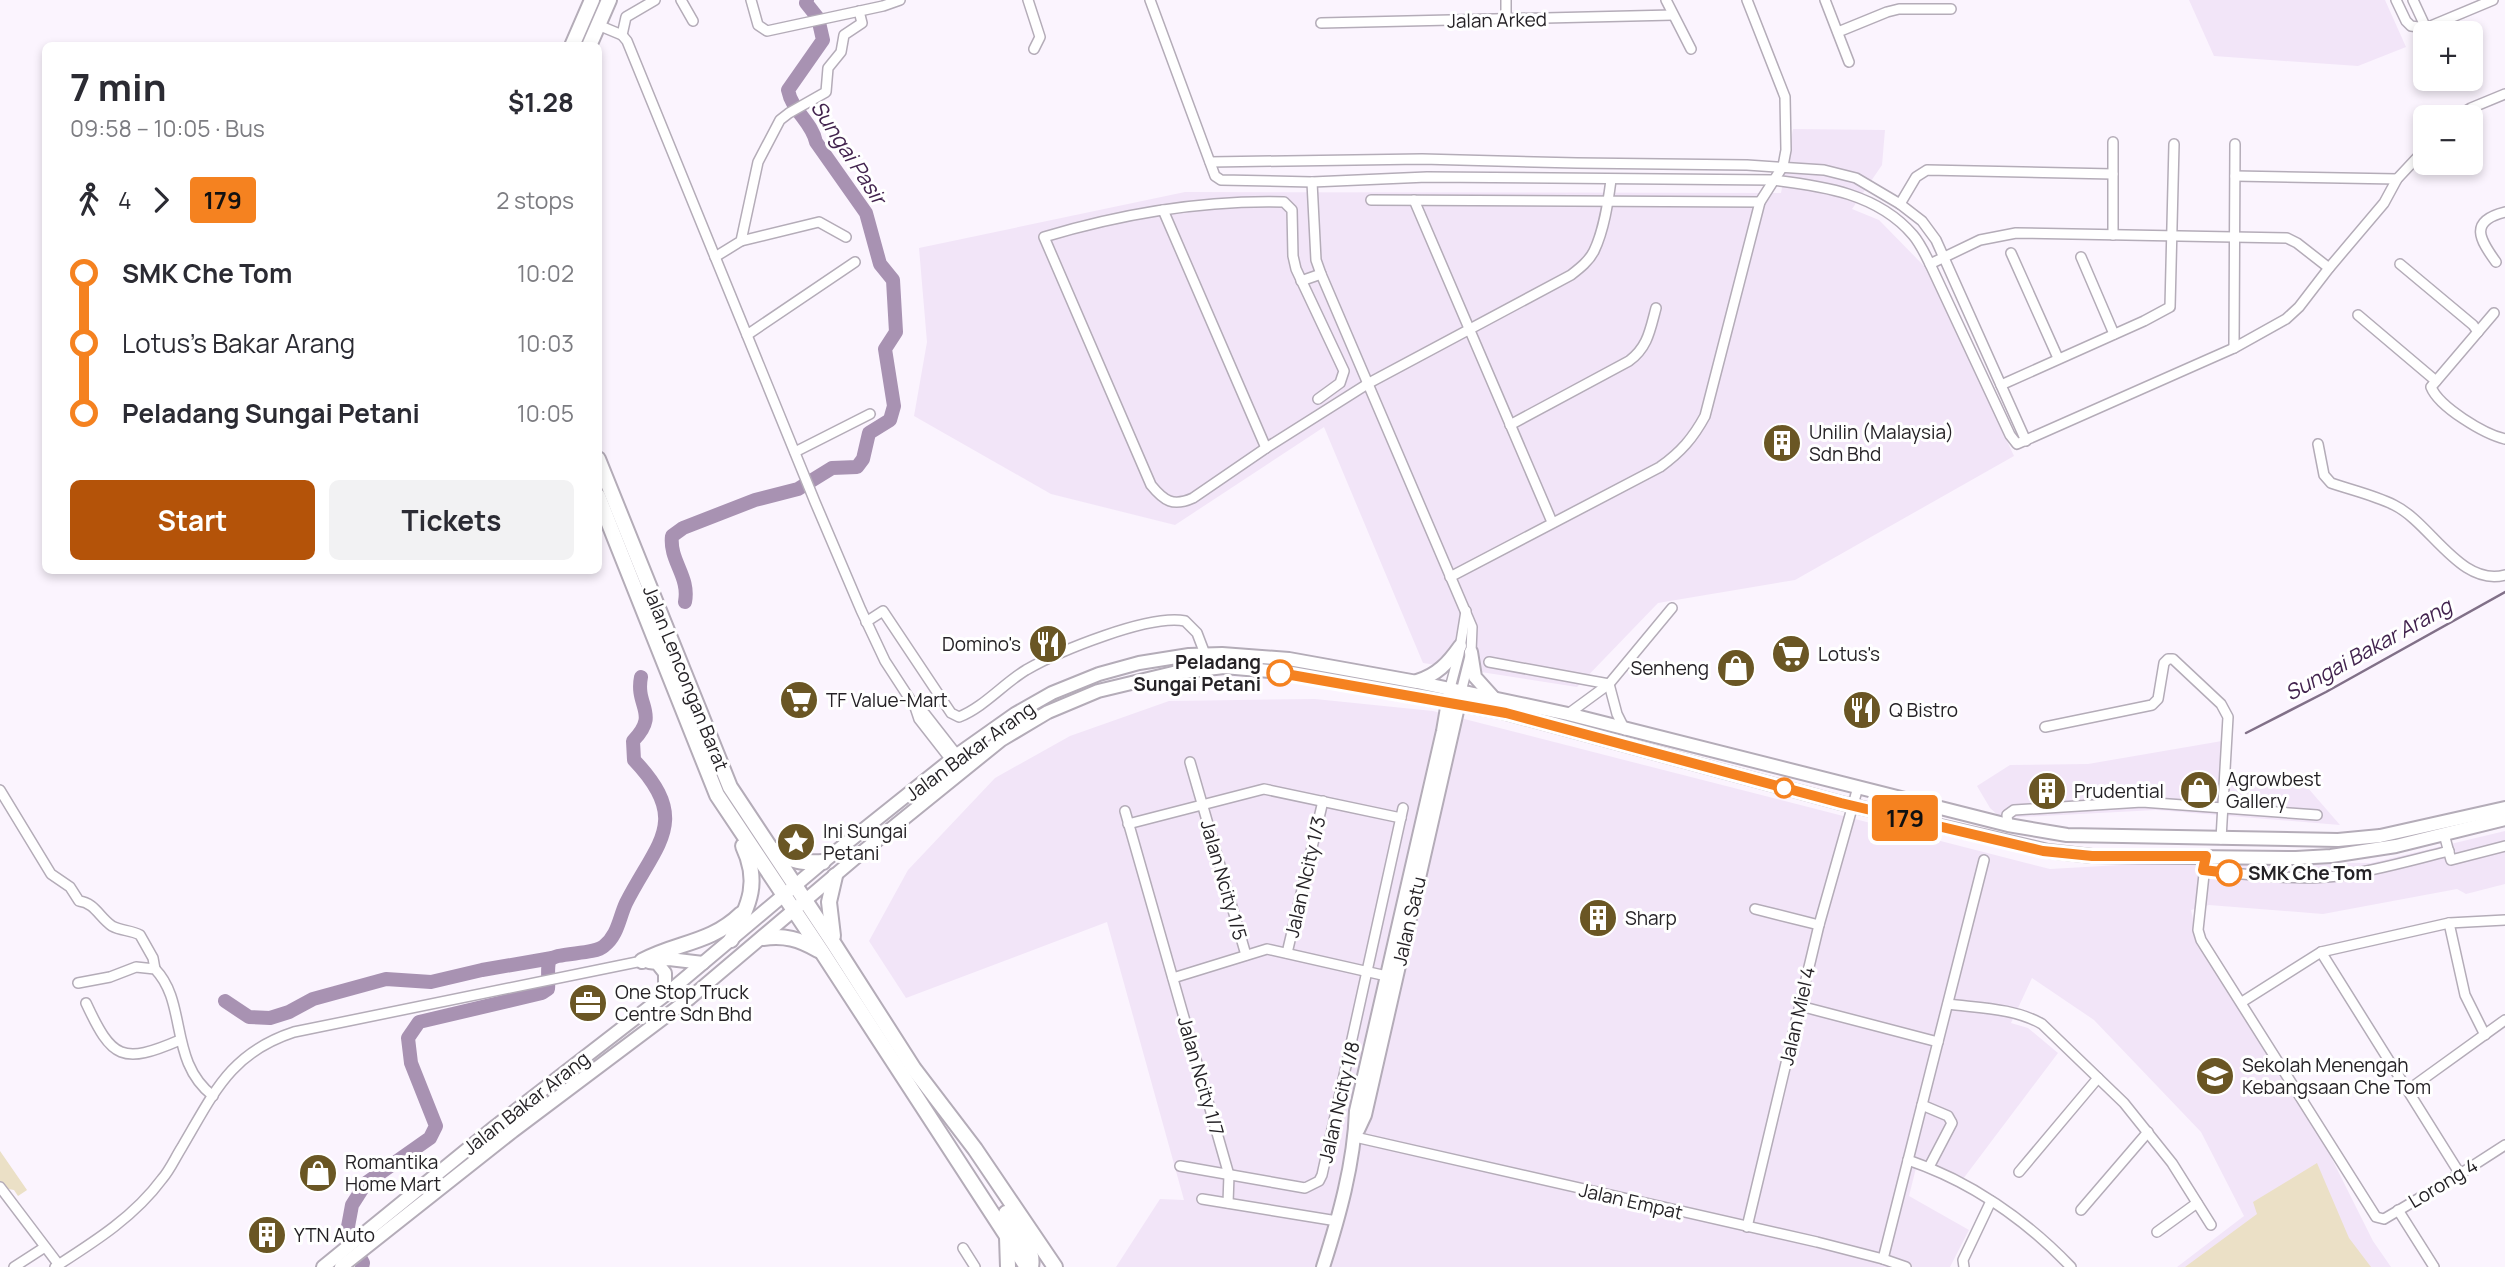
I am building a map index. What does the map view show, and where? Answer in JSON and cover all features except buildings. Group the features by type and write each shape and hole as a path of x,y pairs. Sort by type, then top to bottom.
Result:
{"highway":[{"path":"574,42 592,0"},
{"path":"591,42 609,0"},
{"name":"Jalan Lencongan Barat","path":"602,469 730,787 806,900 828,948"},
{"name":"Jalan Lencongan Barat","path":"602,506 717,795 794,911 828,948"},
{"path":"726,811 751,866 751,895 731,940"},
{"path":"768,845 784,857 803,863 823,862"},
{"path":"835,876 829,913 828,948 1007,1237 1029,1267"},
{"path":"642,961 720,932 748,906"},
{"path":"763,938 779,936 828,948 975,1149 1055,1267"},
{"path":"975,1149 993,1191 1032,1256 1029,1267"},
{"path":"1007,1237 1008,1267"}],"main road":[{"path":"1417,682 1441,670 1466,649 1475,677 1493,697"},
{"name":"Jalan Bakar Arang","path":"323,1267 340,1263 552,1081 665,995 823,862 954,758 1015,713 1064,688 1099,674 1139,663 1189,654 1289,659 1417,682 1482,709 1853,806 2048,852 2092,856 2296,858 2364,853 2505,819"},
{"name":"Jalan Bakar Arang","path":"368,1238 642,1035 1001,740 1048,712 1098,691 1173,673 1224,667 1280,673 1427,700 1493,697 2008,825 2067,835 2277,840 2363,838 2505,808"},
{"name":"Jalan Satu","path":"1323,1267 1337,1221 1355,1137 1356,1111 1391,977 1454,697"},
{"path":"1427,700 1440,713 1449,728 1482,709"},
{"path":"2277,840 2277,858"},
{"path":"642,961 669,958 703,963"},
{"path":"642,961 657,963 662,967 666,980 665,995"}],"street":[{"path":"622,35 626,17 655,0"},
{"path":"681,0 693,21"},
{"path":"751,0 758,25 764,31 900,0"},
{"path":"1028,0 1040,37 1034,49"},
{"path":"1150,0 1215,176 1227,182 1312,182 1427,177 1773,180 1818,185 1854,195 1886,212 1915,237 2010,435 2017,444 2234,348 2286,319 2299,307 2384,203 2397,179 2413,162"},
{"path":"1506,0 1506,20"},
{"path":"1666,0 1691,49"},
{"path":"1450,577 1660,467 1678,454 1693,438 1705,415 1760,202 1783,166 1787,138 1786,97 1747,0"},
{"path":"1825,0 1849,62"},
{"path":"2396,0 2406,21 2413,26"},
{"path":"2413,0 2423,21"},
{"path":"2443,21 2493,0"},
{"path":"741,241 762,153 780,120 826,92 829,66 841,52 844,35 862,23 863,7"},
{"path":"1838,32 1899,9 1951,9"},
{"name":"Jalan Arked","path":"1321,23 1672,15"},
{"path":"598,25 622,35 631,48 866,622 885,661 915,707 919,719 954,758"},
{"path":"2478,105 2505,94"},
{"path":"2113,142 2113,235"},
{"path":"2001,384 2170,307 2174,144"},
{"path":"2234,348 2235,144"},
{"path":"1210,162 1422,159 1783,166 1824,170 1856,178 1900,204 1930,230 1945,257 2026,441"},
{"path":"1422,159 1427,177"},
{"path":"1900,204 1916,177 1927,170 2113,174"},
{"path":"2235,176 2397,179"},
{"path":"1318,399 1340,383 1344,371 1294,262 1292,210 1284,202 1259,201 1163,210 1044,237 1151,485 1171,502 1182,503 1369,383 1571,275 1594,251 1611,180"},
{"path":"1312,182 1316,260 1321,274 1472,627 1454,697"},
{"path":"1371,200 1760,202"},
{"path":"1414,200 1552,522"},
{"path":"1163,210 1266,448"},
{"path":"2496,262 2479,237 2480,230 2489,219 2505,212"},
{"path":"715,257 741,241 819,222 846,237"},
{"path":"1930,264 1980,240 2016,233 2292,240 2329,268"},
{"path":"2011,253 2058,358"},
{"path":"2081,257 2114,334"},
{"path":"747,335 855,262"},
{"path":"2400,264 2478,332"},
{"path":"1301,281 1321,274"},
{"path":"1510,425 1641,352 1647,342 1656,308"},
{"path":"2494,313 2431,387 2435,394 2486,433 2505,439"},
{"path":"2358,315 2436,381"},
{"path":"795,452 870,414"},
{"path":"2318,444 2324,475 2331,483 2393,504 2426,528 2459,562 2479,575 2492,578 2505,575"},
{"path":"1568,714 1609,684 1672,608"},
{"path":"866,622 883,611 951,713 959,717 1026,670 1105,635 1177,619 1193,626 1205,654"},
{"path":"2045,727 2152,705 2158,699 2164,663 2171,659 2225,710 2228,716 2221,839"},
{"path":"1489,662 1609,684"},
{"path":"1609,684 1617,714 1625,730"},
{"name":"Jalan Ncity 1/5","path":"1190,762 1246,955"},
{"name":"Jalan Miel 4","path":"1747,1227 1819,925 1858,786"},
{"path":"1128,824 1264,789 1402,813 1368,973"},
{"path":"0,790 51,874 70,887 76,899 93,906 109,924 140,935 153,958 155,969 170,993 180,1040 193,1074 213,1096"},
{"name":"Jalan Ncity 1/3","path":"1287,953 1323,801"},
{"path":"2008,825 2007,815 2022,809 2142,802 2317,815"},
{"name":"Jalan Ncity 1/7","path":"1125,811 1229,1175 1228,1203"},
{"path":"2444,835 2450,855"},
{"path":"2203,870 2299,877 2330,876 2505,846"},
{"path":"2364,853 2367,870"},
{"path":"2206,856 2199,936 2242,1002 2321,952 2449,923 2505,920"},
{"path":"2296,858 2299,877"},
{"path":"1883,1259 1984,860"},
{"path":"1755,909 1819,925"},
{"path":"2449,923 2465,995 2485,1035"},
{"path":"1173,978 1267,949 1391,977"},
{"path":"2321,952 2460,1174"},
{"path":"0,1187 57,1266 128,1216 163,1179 213,1096 236,1065 248,1054 277,1038 294,1032 642,961"},
{"path":"78,983 110,977 136,967 155,969"},
{"name":"Jalan Ncity 1/8","path":"1229,1175 1305,1188 1319,1181 1368,973"},
{"name":"Lorong 4","path":"2242,1002 2376,1217 2380,1219 2398,1210 2505,1145"},
{"path":"86,1003 105,1040 112,1048 124,1054 156,1050 180,1040"},
{"path":"1948,1004 2029,1017 2042,1024 2124,1103 2172,1163 2211,1225"},
{"path":"1800,1006 1938,1042"},
{"path":"2408,1090 2505,1020"},
{"path":"2019,1172 2098,1078"},
{"path":"1922,1105 1950,1117 1952,1123 1929,1167"},
{"path":"2081,1210 2148,1132"},
{"name":"Jalan Empat","path":"1355,1137 1883,1259 1906,1267"},
{"path":"1908,1160 1929,1167 1991,1201 2022,1222 2071,1267"},
{"path":"1180,1166 1229,1175"},
{"path":"1202,1199 1337,1221"},
{"path":"1964,1267 1963,1259 1991,1201"},
{"path":"2157,1232 2197,1203"},
{"path":"2398,1210 2434,1267"},
{"path":"14,1267 45,1247"},
{"path":"963,1248 975,1267"}],"shaded area":[{"path":"2189,0 2385,0 2406,47 2358,66 2214,56"},
{"path":"1793,129 1885,130 1882,165 1852,209 1879,220 1926,268 2014,456 1795,580 1658,603 1577,687 1423,663 1324,427 1175,525 1051,494 914,416 927,342 919,248 1185,192 1781,193"},
{"path":"1315,699 1433,711 2050,869 2173,862 2371,863 2505,831 2505,884 2466,894 2457,889 2323,914 2209,905 2191,910 2199,944 2324,1143 2373,1241 2391,1267 2177,1267 2244,1216 2201,1132 2094,1020 2032,978 2011,1023 2028,1028 2058,1053 1957,1187 1916,1168 1909,1196 1969,1230 1950,1267 1116,1267 1160,1199 1184,1200 1107,922 906,998 869,941 908,870 995,778 1070,736 1169,701"},
{"path":"2222,741 2219,776 2301,780 2340,825 2156,810 2001,818 1990,808 1977,786 2010,765 2088,764"},
{"path":"0,1151 27,1190 18,1196 14,1190 3,1188 0,1184"},
{"path":"2317,1163 2349,1238 2371,1267 2185,1267 2257,1214 2253,1202"}],"waterway":[{"name":"Sungai Pasir","path":"685,602 685,584 673,553 672,536 683,528 755,500 798,489 832,468 857,467 863,459 869,433 890,420 894,406 885,349 896,332 893,280 880,264 866,213 816,142 788,90 823,40 818,18 806,3 807,0"},
{"name":"Sungai Bakar Arang","path":"2246,733 2326,692 2505,592"},
{"name":"Sungai Pasir","path":"362,1267 363,1263 347,1232 352,1205 366,1183 430,1138 436,1126 411,1063 408,1038 419,1022 542,993 548,989 548,965 552,959 599,949 609,942 626,903 657,847 665,816 662,800 652,781 634,760 633,741 641,731 646,716 641,696 641,677"},
{"path":"225,1001 249,1017 270,1018 289,1012 313,999 386,979 431,982 552,958"}],"bus line":[{"name":"179","path":"1280,673 1506,713 1841,803 2043,851 2092,856 2206,856 2203,870 2229,873"}],"place":[{"name":"Unilin (Malaysia) Sdn Bhd","path":"1782,443"},
{"name":"Domino's","path":"1048,644"},
{"name":"Lotus's","path":"1791,654"},
{"name":"Senheng","path":"1736,668"},
{"name":"Peladang Sungai Petani","path":"1280,673"},
{"name":"TF Value-Mart","path":"799,700"},
{"name":"Q Bistro","path":"1862,710"},
{"name":"Agrowbest Gallery","path":"2199,790"},
{"name":"Prudential","path":"2047,791"},
{"name":"Ini Sungai Petani","path":"796,842"},
{"name":"SMK Che Tom","path":"2229,873"},
{"name":"Sharp","path":"1598,918"},
{"name":"One Stop Truck Centre Sdn Bhd","path":"588,1003"},
{"name":"Sekolah Menengah Kebangsaan Che Tom","path":"2215,1076"},
{"name":"Romantika Home Mart","path":"318,1173"},
{"name":"YTN Auto","path":"267,1235"}]}
